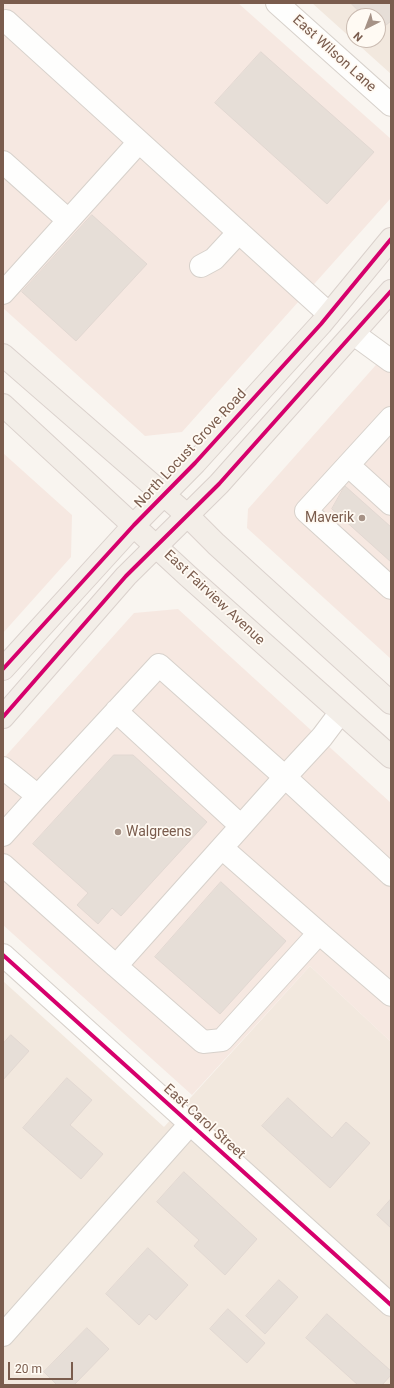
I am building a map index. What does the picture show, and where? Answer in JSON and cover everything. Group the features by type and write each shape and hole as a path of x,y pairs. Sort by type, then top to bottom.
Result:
{"main road":[{"name":"North Locust Grove Road","path":"3,669 134,525 165,496 329,314 391,239"},
{"path":"3,717 126,576 219,484 391,291"},
{"path":"3,355 188,516 216,544 391,703"},
{"name":"East Fairview Avenue","path":"3,405 134,525 158,545 188,576 391,757"}],"street":[{"name":"East Wilson Lane","path":"277,3 391,105"},
{"path":"6,21 329,314"},
{"path":"3,293 138,142"},
{"path":"3,162 68,220"},
{"path":"201,266 214,259 239,232"},
{"path":"354,334 391,361"},
{"path":"391,418 306,511 391,588"},
{"path":"348,465 391,504"},
{"path":"3,835 158,665 285,777 391,875"},
{"path":"116,711 241,826"},
{"path":"116,966 322,737 340,713"},
{"path":"3,768 38,796"},
{"path":"222,848 391,995"},
{"path":"3,865 203,1042 222,1040 319,933"},
{"name":"East Carol Street","path":"3,955 391,1305"},
{"name":"East Carol Street","path":"3,1335 190,1124"}],"shaded area":[{"path":"3,3 238,3 391,139 391,198 182,432 145,436 3,308"},
{"path":"312,3 391,3 391,74 362,48 386,48 386,8 346,8 346,34"},
{"path":"391,348 391,659 247,528 248,509"},
{"path":"3,453 72,515 71,557 3,633"},
{"path":"178,609 391,803 391,1042 310,966 192,1095 3,925 3,759 134,613"},
{"path":"310,966 391,1042 391,1385 3,1385 3,981 164,1127"}],"building":[{"path":"351,3 391,3 391,21 386,25 386,8 356,8"},
{"path":"261,52 374,152 327,204 215,103"},
{"path":"92,215 147,264 76,341 22,292"},
{"name":"Maverik","path":"345,486 391,527 391,562 332,509"},
{"name":"Walgreens","path":"114,755 133,755 207,822 121,916 112,908 98,924 77,905 88,893 33,844"},
{"path":"221,882 286,941 220,1014 155,957"},
{"path":"11,1035 29,1051 3,1080 3,1044"},
{"path":"67,1078 92,1100 70,1125 103,1154 81,1179 23,1128"},
{"path":"288,1098 332,1138 346,1122 370,1143 330,1188 262,1126"},
{"path":"184,1172 257,1239 225,1275 194,1246 199,1240 157,1202"},
{"path":"391,1199 391,1228 377,1215"},
{"path":"148,1248 188,1285 156,1320 149,1314 139,1325 106,1294"},
{"path":"279,1280 298,1297 265,1334 246,1316"},
{"path":"228,1309 265,1343 247,1363 210,1329"},
{"path":"327,1314 391,1371 391,1375 382,1385 358,1385 306,1338"},
{"path":"87,1328 109,1349 74,1385 57,1385 44,1372"}],"cycle path":[{"path":"3,669 134,525 195,463 321,324 391,239"},
{"path":"3,717 126,576 219,484 391,291"},
{"path":"3,955 391,1305"}],"place":[{"name":"Maverik","path":"362,518"},
{"name":"Walgreens","path":"118,832"}]}
